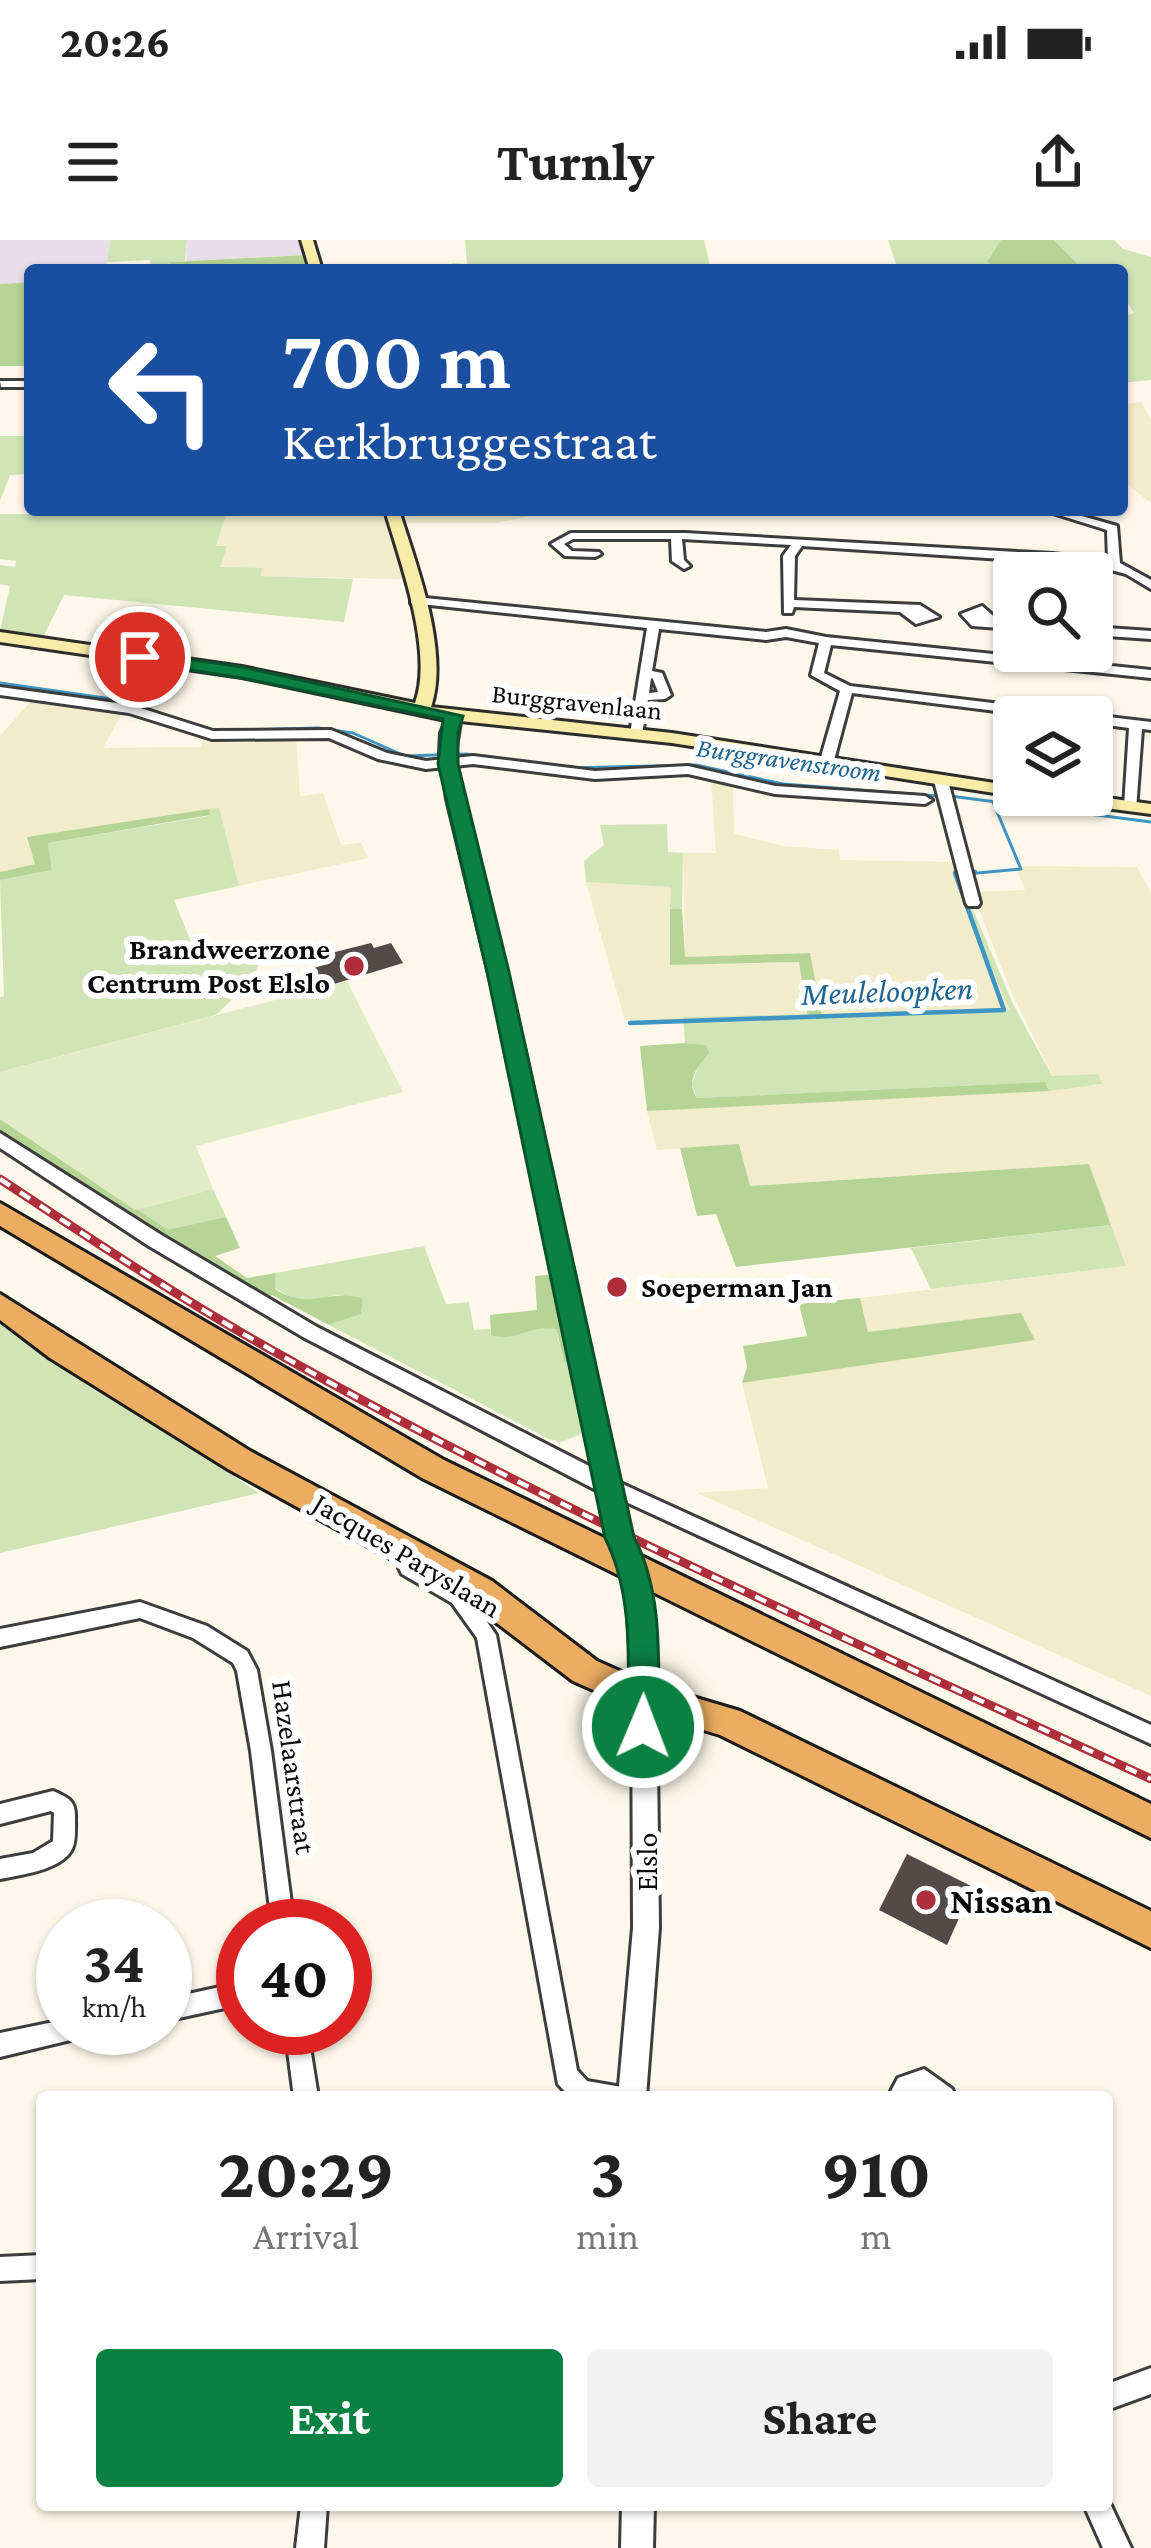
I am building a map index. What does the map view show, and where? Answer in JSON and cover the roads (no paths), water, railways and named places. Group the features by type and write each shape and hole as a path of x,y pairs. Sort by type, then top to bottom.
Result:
{"highway":[{"path":"0,1213 434,1468 1151,1822"},
{"name":"Jacques Paryslaan","path":"0,1305 60,1350 239,1460 480,1591 586,1671 644,1697 728,1721 1151,1930"}],"main road":[{"path":"394,516 431,685 421,710"},
{"name":"Burggravenlaan","path":"0,637 242,672 454,716 635,734 826,764 943,791 993,791"}],"street":[{"path":"1073,516 1113,528 1114,565"},
{"path":"595,554 569,554 556,544 571,536 676,536 762,543 761,552 967,551 1114,565 1141,576 1151,586"},
{"path":"676,536 678,561 683,566"},
{"path":"786,633 793,550"},
{"path":"415,601 766,636 786,633 1151,674"},
{"path":"789,603 904,610"},
{"path":"635,734 654,624"},
{"path":"1113,632 1151,635"},
{"path":"826,641 817,675 847,689 993,707"},
{"path":"643,697 665,695 658,676 647,674"},
{"path":"826,764 847,689"},
{"path":"0,691 131,709 212,736 332,734 398,761 448,758 595,775 688,770 775,790 925,800"},
{"name":"Elslo","path":"454,716 448,758 619,1538 635,1569 644,1697 646,1928 629,2091"},
{"path":"1113,722 1144,726 1141,808"},
{"path":"943,791 973,903"},
{"path":"0,1139 119,1218 310,1332 608,1486 1151,1735"},
{"name":"Elslo","path":"409,1568 459,1598 486,1634 566,2076 580,2091"},
{"name":"Hazelaarstraat","path":"0,1638 140,1610 200,1632 239,1658 247,1670 261,1751 280,1899"},
{"path":"0,1814 53,1801 64,1808 63,1846 37,1862 0,1869"},
{"path":"0,2045 36,2037"},
{"path":"300,2055 305,2091"},
{"path":"903,2091 924,2081 936,2091"},
{"path":"0,2269 36,2267"},
{"path":"1113,2395 1151,2381"},
{"path":"310,2548 313,2511"},
{"path":"638,2511 638,2548"},
{"path":"1100,2511 1117,2548"}],"waterway":[{"name":"Burggravenstroom","path":"0,683 126,701 170,717"},
{"name":"Burggravenstroom","path":"209,731 318,728 353,733 405,756 466,754 557,766"},
{"name":"Burggravenstroom","path":"568,768 696,765 783,784 938,796"},
{"name":"Burggravenstroom","path":"950,796 1151,822"},
{"name":"Meuleloopken","path":"956,875 1021,869 999,816"},
{"name":"Meuleloopken","path":"630,1023 1004,1010 955,873 975,872"}],"railway":[{"path":"0,1179 242,1333 383,1412 710,1575 1151,1779"}],"place":[{"name":"Brandweerzone Centrum Post Elslo","path":"354,966"},
{"name":"Soeperman Jan","path":"617,1287"},
{"name":"Nissan","path":"926,1900"}]}
